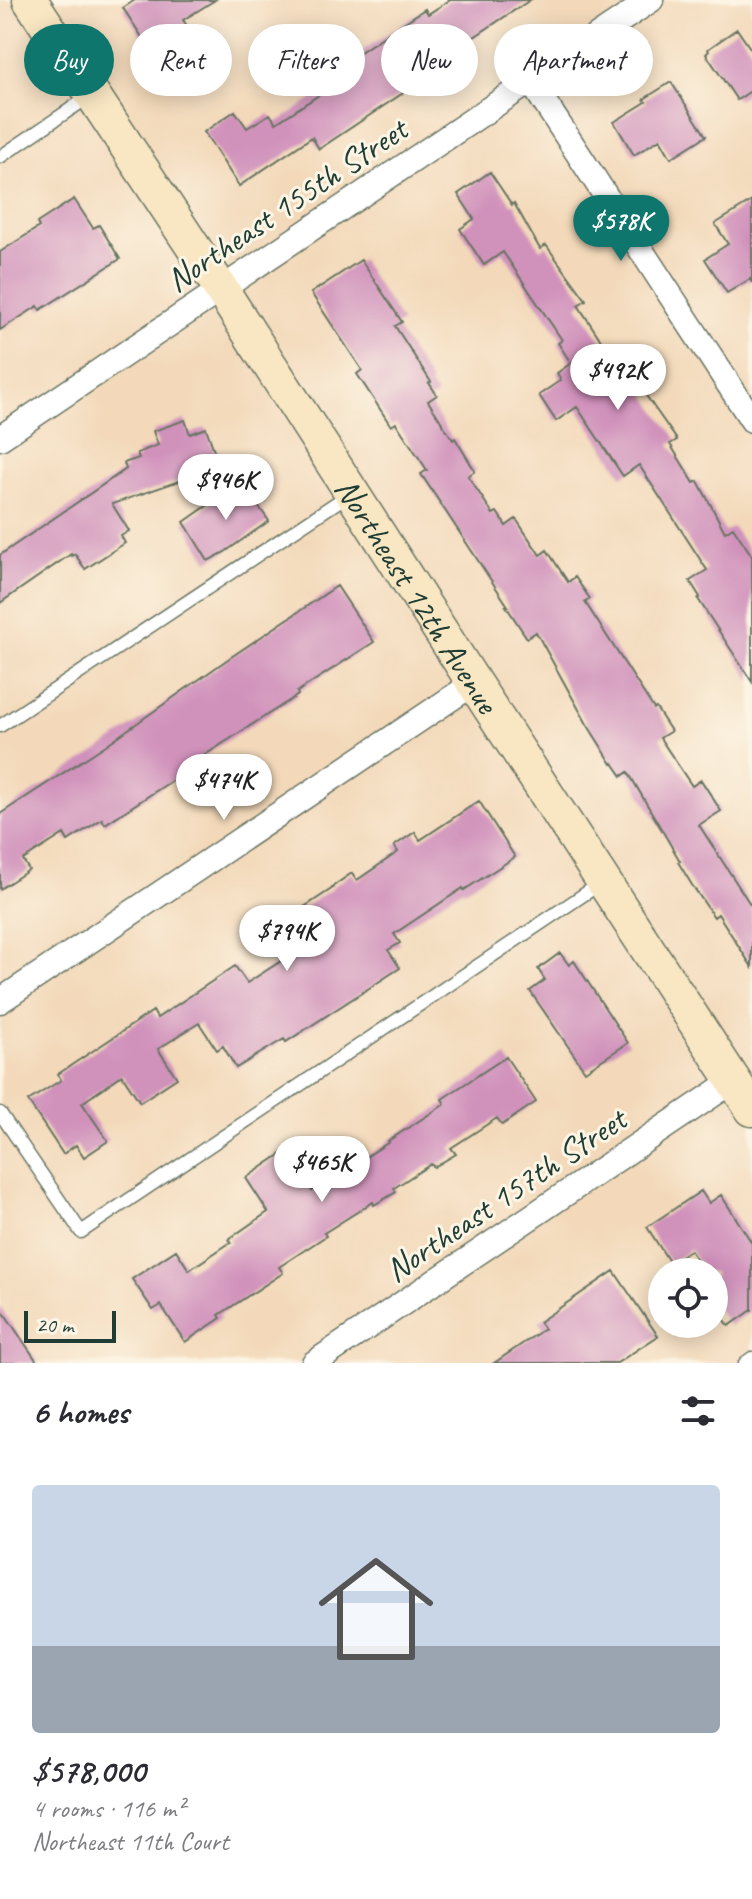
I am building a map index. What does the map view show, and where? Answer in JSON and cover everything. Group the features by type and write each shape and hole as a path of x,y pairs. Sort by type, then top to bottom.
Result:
{"street":[{"name":"Northeast 12th Avenue","path":"30,0 46,24"},
{"name":"Northeast 155th Street","path":"615,24 651,0"},
{"name":"Northeast 12th Avenue","path":"93,96 752,1109"},
{"name":"Northeast 155th Street","path":"0,438 506,96"},
{"path":"541,96 743,386 752,420"},
{"path":"0,1001 474,683"},
{"name":"Northeast 157th Street","path":"314,1363 733,1081"}],"lane":[{"path":"0,157 89,96"},
{"path":"0,726 352,492"},
{"path":"0,1113 81,1232 603,881"},
{"path":"745,1363 752,1358"}],"building":[{"path":"135,0 215,0 183,20 186,24 133,24 123,8"},
{"path":"450,0 530,0 478,34 478,24 402,24 425,9 428,14"},
{"path":"737,29 752,51 752,90 737,100 706,54 708,49"},
{"path":"381,38 381,96 398,96 319,149 312,137 239,186 204,132 235,111 247,128 270,114 276,123 317,96 365,96 365,49"},
{"path":"671,82 706,136 671,158 660,139 634,155 614,122 646,102 644,99"},
{"path":"490,172 512,205 514,203 540,249 546,245 586,300 578,305 634,391 640,387 677,440 670,444 694,483 698,481 725,532 733,527 752,556 752,682 698,599 700,597 690,581 707,570 639,465 623,476 577,407 556,421 539,395 561,380 557,373 571,363 558,343 562,340 503,252 484,265 460,229 474,219 458,194"},
{"path":"74,199 93,228 99,225 120,259 40,310 38,306 0,330 0,252"},
{"path":"752,201 752,283 750,279 727,293 705,259 728,244 715,224"},
{"path":"361,260 402,322 395,326 437,395 428,401 475,471 468,476 493,514 497,512 506,526 516,519 540,555 547,550 568,582 575,577 590,599 585,602 671,731 660,738 692,786 701,780 721,811 699,825 752,907 752,967 718,914 714,917 692,885 628,772 622,776 612,764 536,632 527,638 506,606 421,474 427,470 396,423 391,426 357,374 362,370 311,293"},
{"path":"185,420 190,434 206,428 220,467 112,504 129,531 121,536 125,543 85,569 75,554 71,554 0,603 0,555 126,469 124,463 139,458 137,453 158,445 153,431"},
{"path":"241,482 269,521 208,561 184,522"},
{"path":"337,586 374,642 105,824 102,819 68,841 64,834 23,860 29,870 0,889 0,814"},
{"path":"479,801 515,857 394,934 400,943 388,950 400,968 286,1042 284,1039 236,1068 223,1046 217,1050 199,1023 158,1049 177,1078 140,1102 122,1075 82,1103 108,1141 84,1157 76,1145 63,1154 28,1101 61,1080 58,1074 153,1011 157,1018 235,966 247,983 281,961 290,944 277,925 352,873 357,880 398,852 394,846 415,832 420,840"},
{"path":"560,953 569,965 574,961 628,1043 585,1071 530,991 545,980 538,969"},
{"path":"506,1057 536,1102 502,1125 497,1118 451,1148 456,1154 434,1167 431,1164 394,1188 396,1192 374,1205 373,1202 324,1233 326,1236 279,1267 283,1273 219,1315 221,1318 185,1342 161,1305 153,1310 132,1279 176,1250 189,1270 268,1212 246,1178 286,1151 312,1191 445,1104 442,1099"},
{"path":"701,1191 709,1203 721,1195 752,1243 752,1310 729,1326 728,1258 695,1258 690,1250 678,1258 667,1258 647,1227"},
{"path":"614,1271 648,1321 648,1338 655,1338 617,1363 494,1363 544,1329 539,1322"},
{"path":"0,1307 38,1363 0,1363"}]}
